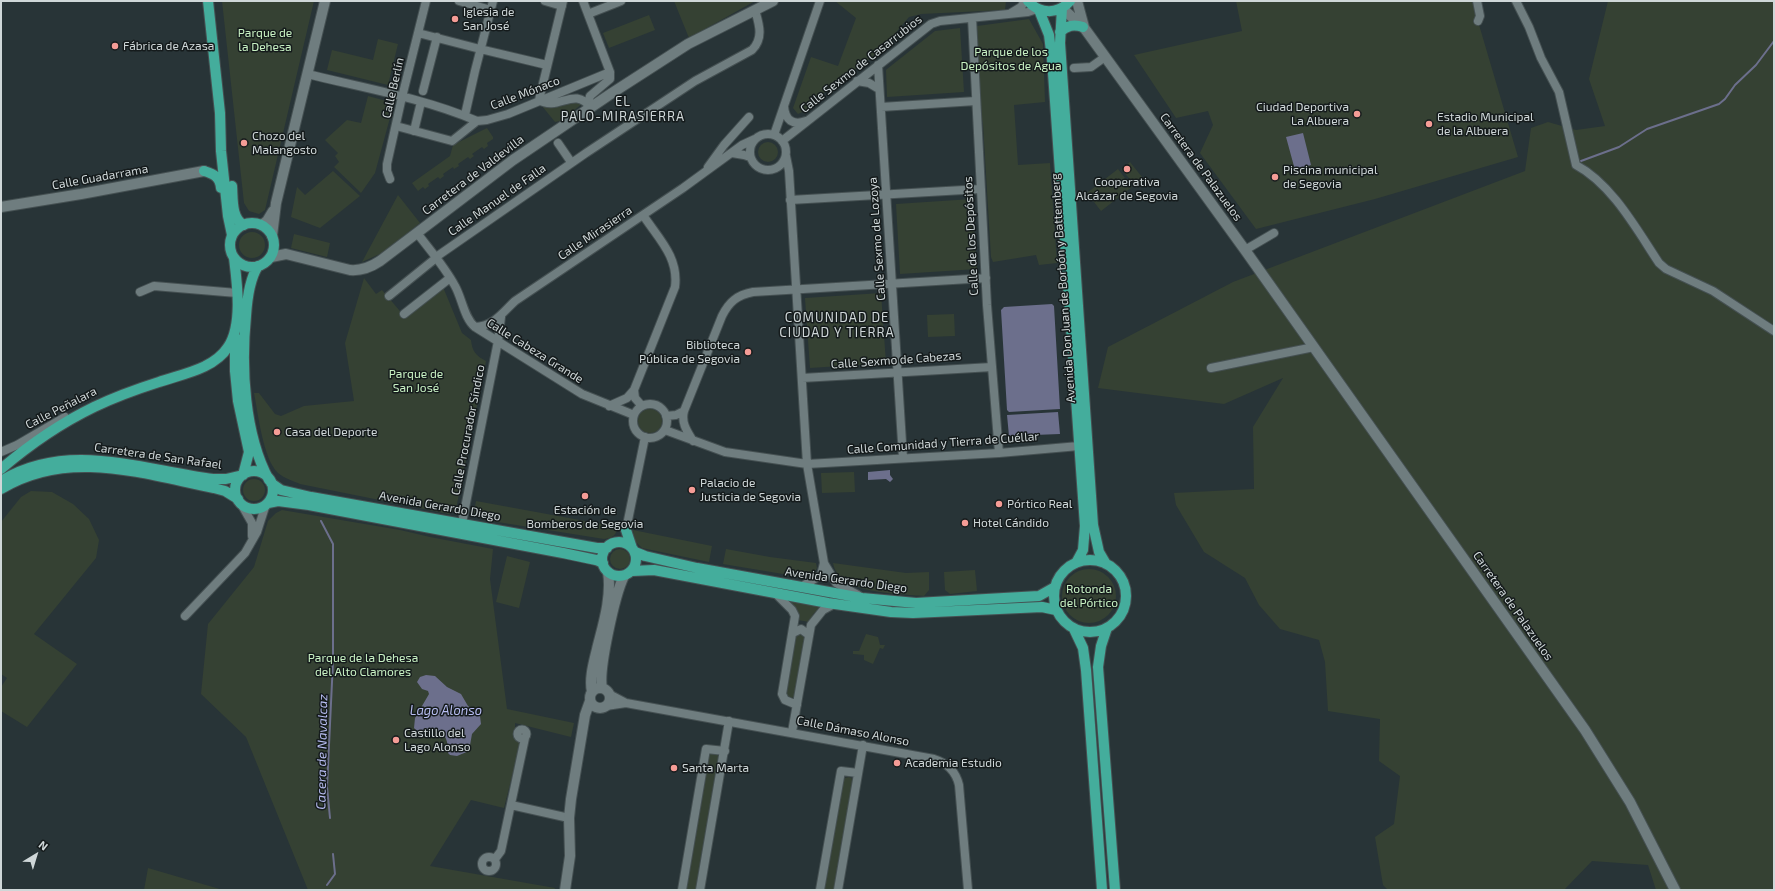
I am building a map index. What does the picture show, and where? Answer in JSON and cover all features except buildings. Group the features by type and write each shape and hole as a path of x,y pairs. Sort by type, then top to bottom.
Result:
{"main road":[{"path":"208,1 220,113 237,222 230,246 234,258 237,293 235,348 238,401 249,452 243,475 236,486 236,494 239,501 252,509 260,508 267,503 272,493 270,482 261,461 254,437 246,398 244,376 244,342 247,301 252,280 258,266"},
{"path":"1026,1 1038,9 1050,11 1062,8 1070,1"},
{"name":"Avenida Don Juan de Borbón y Battemberg","path":"1062,8 1060,32 1070,203 1093,525 1099,552 1106,564"},
{"name":"Avenida Don Juan de Borbón y Battemberg","path":"1038,9 1049,35 1052,54 1079,446 1085,537 1083,550 1076,563"},
{"path":"1060,32 1068,26 1074,25 1084,28"},
{"path":"220,113 221,150 213,167 212,173 220,180 224,205 237,222 252,223 262,226 272,236 274,246 271,257 266,263 258,266 246,266 234,258"},
{"path":"213,167 237,222"},
{"path":"1,469 25,449 66,422 96,406 195,370 214,361 223,354 230,345 236,321"},
{"name":"Carretera de San Rafael","path":"1,480 36,465 60,460 79,459 124,463 212,479 226,479 243,475"},
{"name":"Carretera de San Rafael","path":"1,489 13,482 42,471 62,467 89,466 123,470 214,488 225,491 239,501"},
{"path":"243,475 256,472 262,474 270,482"},
{"name":"Avenida Gerardo Diego","path":"270,482 284,491 597,548 611,545"},
{"name":"Avenida Gerardo Diego","path":"267,503 284,501 309,505 596,560 605,568"},
{"path":"626,530 636,562 628,573 615,576 605,568 602,556 626,530"},
{"path":"611,545 623,543 633,550"},
{"name":"Avenida Gerardo Diego","path":"633,550 644,556 697,568 862,598 916,603 1039,596 1055,587"},
{"path":"1074,629 1091,632 1107,628 1114,623 1123,611 1126,596 1122,581 1112,568 1106,564 1091,560 1076,563 1063,573 1055,587 1054,598 1056,610 1064,621 1074,629 1083,648 1086,670 1102,890"},
{"name":"Avenida Gerardo Diego","path":"628,573 654,570 877,611 913,613 1042,607 1056,610"},
{"path":"1107,628 1101,646 1098,667 1115,890"}],"street":[{"path":"262,226 272,214 276,203 325,1"},
{"name":"Calle Berlín","path":"390,180 387,168 402,97 426,1"},
{"path":"459,1 491,10"},
{"path":"465,116 480,49 493,1"},
{"path":"545,1 562,3 539,100 547,104 578,98 584,100 591,108"},
{"path":"584,1 610,72 609,81 595,90 590,97 591,108"},
{"path":"588,14 621,1"},
{"name":"Carretera de Valdevilla","path":"286,254 346,269 359,270 369,267 380,261 559,128 688,44 773,1"},
{"path":"774,135 820,1"},
{"path":"1009,14 1021,7 1026,1"},
{"path":"1077,1 1084,28"},
{"path":"1476,1 1479,19"},
{"path":"1516,1 1529,27 1541,58 1559,92 1576,165 1600,182 1626,215 1659,263 1666,269 1713,291 1774,331"},
{"name":"Carretera de Palazuelos","path":"1062,8 1084,28 1246,249 1601,754 1630,802 1675,890"},
{"name":"Calle Sexmo de Casarrubios","path":"782,142 878,65 935,22 1028,12 1038,9"},
{"name":"Calle Manuel de Falla","path":"389,296 436,258 571,162 695,81 752,50 757,43 760,32 755,10"},
{"name":"Calle de los Depósitos","path":"972,18 986,278 999,452"},
{"path":"418,32 547,65"},
{"path":"423,91 437,37"},
{"path":"1074,68 1091,67 1105,57"},
{"name":"Calle Sexmo de Lozoya","path":"878,65 903,458"},
{"name":"Calle Mónaco","path":"414,131 452,141 477,121 487,120 508,114 610,72"},
{"path":"307,74 402,97 477,121"},
{"path":"858,81 869,82 879,89"},
{"path":"881,107 976,101"},
{"path":"396,126 414,131 420,102"},
{"path":"784,105 786,116 793,123 809,120"},
{"name":"Calle Mirasierra","path":"706,171 724,145 748,117"},
{"path":"559,128 558,143 571,162"},
{"path":"786,156 781,165 776,169 763,170 757,168 750,157 750,148 755,139 765,134 774,135 785,146 788,164 808,464 824,563 836,583 862,598"},
{"name":"Carretera de Valdevilla","path":"544,139 558,143"},
{"name":"Calle Mirasierra","path":"475,327 486,326 501,317 515,302 643,215 742,145 755,139"},
{"path":"732,153 750,157"},
{"name":"Calle Guadarrama","path":"1,207 82,194 213,167"},
{"path":"776,169 784,176 789,184"},
{"path":"790,200 981,189"},
{"path":"272,236 276,203"},
{"path":"609,406 627,398 634,390 675,287 676,275 669,253 643,215"},
{"name":"Calle Cabeza Grande","path":"417,233 460,294 471,323 475,327 582,394 634,415"},
{"path":"1246,249 1274,233"},
{"path":"274,246 286,254"},
{"path":"271,257 286,254"},
{"path":"404,314 450,278"},
{"path":"693,441 684,425 684,411 722,316 731,301 737,297 747,293 796,289 986,278"},
{"path":"140,292 154,286 237,293"},
{"path":"498,342 501,317"},
{"name":"Calle Procurador Síndico","path":"462,523 498,342"},
{"path":"1211,368 1314,347"},
{"name":"Calle Sexmo de Cabezas","path":"802,378 898,371 992,367"},
{"path":"634,390 635,398 642,406"},
{"name":"Calle Peñalara","path":"1,452 17,445 54,423 84,408 118,394 134,391"},
{"path":"647,404 656,405 661,408 666,416 667,425 665,430 654,438 641,435 635,428 634,415 642,406 647,404"},
{"path":"666,416 676,415 684,411"},
{"name":"Calle Comunidad y Tierra de Cuéllar","path":"665,430 725,452 808,464 1079,446"},
{"path":"626,530 645,437"},
{"path":"239,501 252,523 252,540"},
{"path":"185,616 240,559 256,532 267,503"},
{"path":"801,587 821,575 824,563"},
{"path":"584,726 610,701 598,694 591,684 608,598 605,568"},
{"path":"603,707 594,706 598,694 616,595 628,573"},
{"path":"775,593 794,613 795,622 782,694 785,700 797,705"},
{"path":"792,732 811,625 818,614 827,607 835,604"},
{"path":"793,633 800,629 809,635"},
{"path":"565,890 570,856 569,818 585,715 598,694"},
{"name":"Calle Dámaso Alonso","path":"598,694 626,703 863,745 934,759 944,763 953,772 959,785 968,890"},
{"name":"Calle Dámaso Alonso","path":"603,707 626,703"},
{"path":"700,890 725,752 729,721"},
{"path":"495,859 501,851 525,738"},
{"path":"838,890 863,745"},
{"path":"682,890 706,749 725,752"},
{"path":"820,890 841,771 858,773"},
{"path":"511,805 569,818"},
{"path":"1098,890 1099,847"}],"green space":[{"name":"Parque de la Dehesa","path":"222,1 314,1 265,210 259,214 249,211 244,203"},
{"path":"674,1 755,1 689,38"},
{"path":"835,1 1006,1 1005,10 921,14 909,17 876,54 820,96 806,110 798,114 793,108 811,57 838,66 856,18"},
{"name":"Ciudad Deportiva La Albuera","path":"1236,1 1472,1 1518,157 1375,199 1256,229 1200,153 1213,125 1208,111 1176,118 1134,55 1242,31"},
{"path":"1608,1 1774,1 1774,890 1656,890 1648,865 1592,861 1564,890 1388,890 1383,885 1375,837 1394,824 1400,776 1379,761 1380,719 1328,711 1325,662 1319,640 1280,629 1259,605 1245,578 1204,552 1176,505 1174,493 1254,489 1253,427 1283,378 1224,404 1098,388 1108,347 1233,282 1525,171 1531,128 1548,122 1576,130 1605,126 1589,79"},
{"path":"649,15 655,30 609,48 603,33"},
{"name":"Parque de los Depósitos de Agua","path":"1029,19 1043,44 1045,102 1014,105 1018,165 1050,163 1057,263 1039,265 1036,255 993,262 991,257 983,124 980,110 977,26"},
{"path":"960,28 964,92 887,97 887,69 935,31"},
{"path":"378,39 398,44 388,85 327,70 332,50 373,60"},
{"path":"368,96 394,103 375,173 361,193 334,167 339,162 335,156 338,153 325,140 347,120 361,123"},
{"path":"576,101 582,104 565,120 555,122 542,106 561,105"},
{"path":"487,128 493,137 493,139 487,143 488,146 484,149 482,147 472,154 474,156 470,159 468,157 458,164 459,166 454,169 453,167 443,174 444,176 440,179 438,177 428,184 429,186 425,189 423,187 418,191 412,183 450,156 453,145"},
{"path":"764,142 772,142 778,148 778,156 772,162 764,162 758,156 758,148"},
{"path":"1130,162 1142,177 1134,184 1121,169"},
{"path":"1118,169 1132,187 1101,211 1087,193"},
{"path":"333,171 360,196 320,228 291,217 297,187 305,195"},
{"path":"398,195 420,223 382,253 362,262"},
{"path":"972,199 977,269 900,274 896,204"},
{"path":"252,232 261,236 265,245 261,254 252,258 243,254 239,245 243,236"},
{"path":"294,234 330,243 327,257 291,248"},
{"name":"Parque de San José","path":"364,278 376,294 382,290 405,317 443,287 462,333 471,340 475,353 486,361 456,509 449,514 300,484 278,473 268,457 254,393 259,393 275,414 281,416 304,406 354,401 345,343"},
{"path":"881,293 886,363 810,368 805,298"},
{"path":"954,314 955,336 928,337 927,315"},
{"path":"650,409 658,413 662,421 658,429 650,433 642,429 638,421 642,413"},
{"path":"854,472 855,492 822,493 821,473"},
{"path":"250,479 258,479 265,486 265,494 258,501 250,501 243,494 243,486"},
{"path":"31,491 52,492 73,504 89,519 99,540 96,558 34,634 77,664 27,727 1,711 1,687 7,678 1,674 1,522 21,497"},
{"path":"476,501 618,527 613,536 604,539 485,520 478,517 474,513"},
{"name":"Parque de la Dehesa del Alto Clamores","path":"282,510 400,530 493,549 490,579 507,709 574,723 571,737 515,723 515,739 521,741 504,808 471,800 430,866 555,888 554,890 308,890 246,737 201,694 208,624 254,567 268,521 276,513"},
{"path":"633,530 712,546 709,562 642,548 635,541"},
{"path":"616,549 624,549 630,555 630,563 624,569 616,569 610,563 610,555"},
{"path":"726,549 816,563 817,568 814,573 807,578 723,564"},
{"path":"507,556 530,562 519,608 496,602"},
{"path":"833,563 906,573 929,572 929,590 924,596 886,593 857,587 846,581 837,573"},
{"name":"Rotonda del Pórtico","path":"1089,569 1099,571 1108,577 1114,586 1116,596 1114,606 1108,615 1099,621 1089,623 1079,621 1070,615 1064,606 1062,596 1064,586 1070,577 1079,571"},
{"path":"975,570 977,591 950,594 945,590 944,572"},
{"path":"788,601 821,607 814,613 809,622 798,620"},
{"path":"800,634 805,637 795,696 792,698 785,695 795,637"},
{"path":"866,634 878,637 880,645 885,645 883,649 880,648 873,664 864,660 864,655 853,654 853,651 859,651"},
{"path":"712,753 719,756 719,761 697,890 684,890 709,755"},
{"path":"849,777 853,779 854,783 835,890 822,890 843,782 845,778"},
{"path":"148,868 223,890 144,890"}],"water":[{"path":"1303,133 1311,165 1295,170 1286,137"},
{"path":"1052,304 1054,306 1060,409 1009,412 1007,410 1001,310 1004,307"},
{"path":"1058,412 1060,434 1009,436 1007,415"},
{"path":"890,470 890,475 893,479 890,482 886,479 868,480 868,472"},
{"name":"Lago Alonso","path":"426,675 435,676 447,687 461,694 468,706 480,716 481,724 472,734 469,751 457,756 450,755 448,753 446,738 442,733 434,730 418,732 414,728 415,718 429,694 428,691 422,689 417,682 420,677"}],"waterway":[{"path":"1581,161 1619,147 1647,129 1719,104 1725,99 1735,85 1756,65 1774,41"},
{"name":"Cacera de Navalcaz","path":"321,521 333,544 333,661 327,787 330,818"},
{"name":"Cacera de Navalcaz","path":"327,885 335,874 333,854"}],"place":[{"name":"Iglesia de San José","path":"455,19"},
{"name":"Fábrica de Azasa","path":"115,46"},
{"name":"Ciudad Deportiva La Albuera","path":"1357,114"},
{"name":"Estadio Municipal de la Albuera","path":"1429,124"},
{"name":"Chozo del Malangosto","path":"244,143"},
{"name":"Cooperativa Alcázar de Segovia","path":"1127,169"},
{"name":"Piscina municipal de Segovia","path":"1275,177"},
{"name":"Biblioteca Pública de Segovia","path":"748,352"},
{"name":"Casa del Deporte","path":"277,432"},
{"name":"Palacio de Justicia de Segovia","path":"692,490"},
{"name":"Estación de Bomberos de Segovia","path":"585,496"},
{"name":"Pórtico Real","path":"999,504"},
{"name":"Hotel Cándido","path":"965,523"},
{"name":"Castillo del Lago Alonso","path":"396,740"},
{"name":"Academia Estudio","path":"897,763"},
{"name":"Santa Marta","path":"674,768"}],"district":[{"name":"EL PALO-MIRASIERRA","path":"623,110"},
{"name":"COMUNIDAD DE CIUDAD Y TIERRA","path":"837,326"}]}
